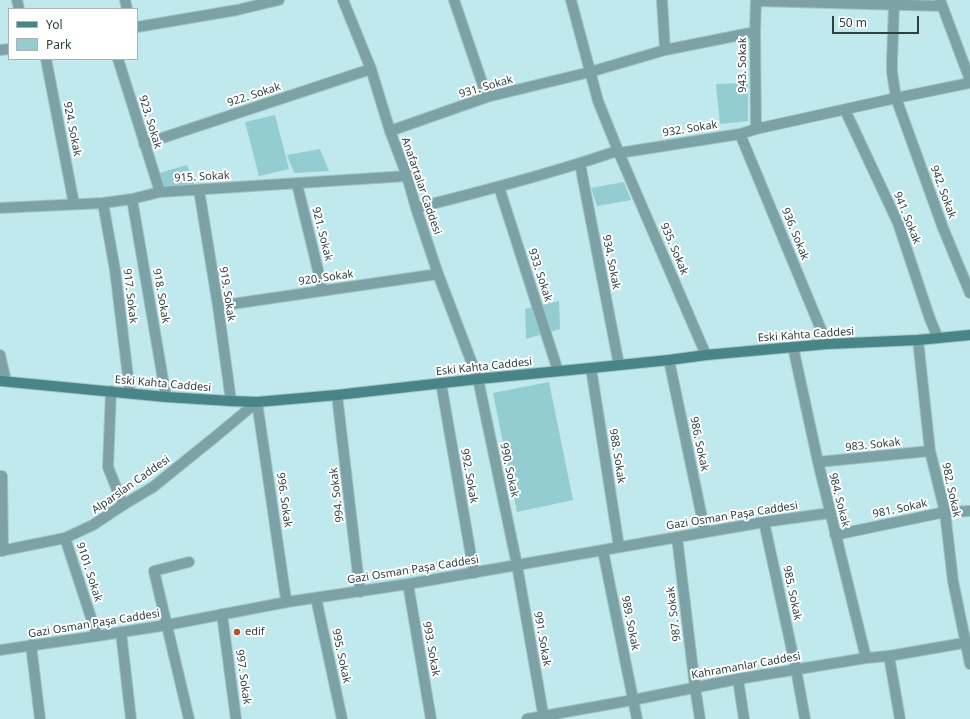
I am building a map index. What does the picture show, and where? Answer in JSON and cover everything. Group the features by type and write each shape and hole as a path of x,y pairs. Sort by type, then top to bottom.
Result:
{"main road":[{"name":"Eski Kahta Caddesi","path":"3,381 130,393 166,398 257,402 337,395 706,355 827,344 918,340 970,335"}],"street":[{"path":"138,27 236,5 279,0"},
{"name":"Anafartalar Caddesi","path":"343,0 371,69 390,131 407,176 438,274 478,379"},
{"path":"454,0 487,97"},
{"path":"571,0 590,72"},
{"path":"662,0 665,50"},
{"path":"756,0 894,5 941,3 970,80"},
{"name":"943. Sokak","path":"756,0 756,129"},
{"name":"942. Sokak","path":"894,5 892,67 896,98 943,228 970,293"},
{"name":"931. Sokak","path":"390,131 487,97 590,72 665,50 755,32"},
{"name":"924. Sokak","path":"46,60 74,204"},
{"name":"923. Sokak","path":"118,60 160,192"},
{"name":"922. Sokak","path":"144,144 371,69"},
{"name":"935. Sokak","path":"590,72 598,101 619,153 706,355"},
{"name":"932. Sokak","path":"416,208 580,164 614,152 619,153 740,134 756,129 896,98 970,84"},
{"name":"941. Sokak","path":"845,110 898,223 930,319 938,338"},
{"name":"936. Sokak","path":"740,134 827,344"},
{"name":"934. Sokak","path":"580,164 620,365"},
{"name":"915. Sokak","path":"0,208 103,203 132,199 160,192 407,176"},
{"name":"921. Sokak","path":"297,184 323,291"},
{"name":"933. Sokak","path":"498,187 558,371"},
{"name":"919. Sokak","path":"199,190 218,306 231,401"},
{"name":"918. Sokak","path":"132,199 166,398"},
{"name":"917. Sokak","path":"103,203 115,270 130,393"},
{"name":"920. Sokak","path":"218,306 438,274"},
{"name":"982. Sokak","path":"918,340 930,451 945,512 953,581 968,643 970,664"},
{"name":"984. Sokak","path":"793,347 835,535 866,658"},
{"path":"0,355 3,381"},
{"name":"986. Sokak","path":"669,360 705,532"},
{"name":"988. Sokak","path":"591,368 620,547"},
{"name":"990. Sokak","path":"478,379 517,565"},
{"name":"992. Sokak","path":"441,383 474,573"},
{"path":"111,392 108,467 123,505"},
{"name":"994. Sokak","path":"337,395 360,592"},
{"name":"Alparslan Caddesi","path":"1,551 66,538 93,525 153,487 257,402"},
{"name":"996. Sokak","path":"257,402 284,593 287,602"},
{"name":"983. Sokak","path":"818,462 930,451"},
{"path":"1,476 1,551"},
{"name":"981. Sokak","path":"835,535 945,512 970,511"},
{"name":"Gazi Osman Paşa Caddesi","path":"0,650 167,625 287,602 360,592 764,522 830,513"},
{"name":"985. Sokak","path":"764,522 805,719"},
{"name":"987. Sokak","path":"677,537 700,719"},
{"name":"9101. Sokak","path":"66,538 97,636"},
{"name":"989. Sokak","path":"603,551 636,719"},
{"path":"189,562 154,571 189,719"},
{"name":"991. Sokak","path":"517,565 544,718"},
{"name":"993. Sokak","path":"408,584 431,719"},
{"name":"995. Sokak","path":"316,598 342,719"},
{"name":"997. Sokak","path":"222,614 236,719"},
{"path":"122,632 131,719"},
{"name":"Kahramanlar Caddesi","path":"526,719 544,718 738,679 968,643"},
{"path":"31,645 40,719"},
{"path":"889,656 900,719"},
{"path":"738,679 744,719"}],"green space":[{"path":"748,83 748,121 720,124 716,84"},
{"path":"275,115 289,169 259,176 245,122"},
{"path":"320,149 329,171 294,173 287,155"},
{"path":"187,165 194,184 164,186 159,173"},
{"path":"624,182 631,200 597,206 591,188"},
{"path":"559,301 560,329 526,339 525,309"},
{"path":"549,382 573,500 517,512 493,393"}],"place":[{"name":"edif","path":"237,632"}]}
